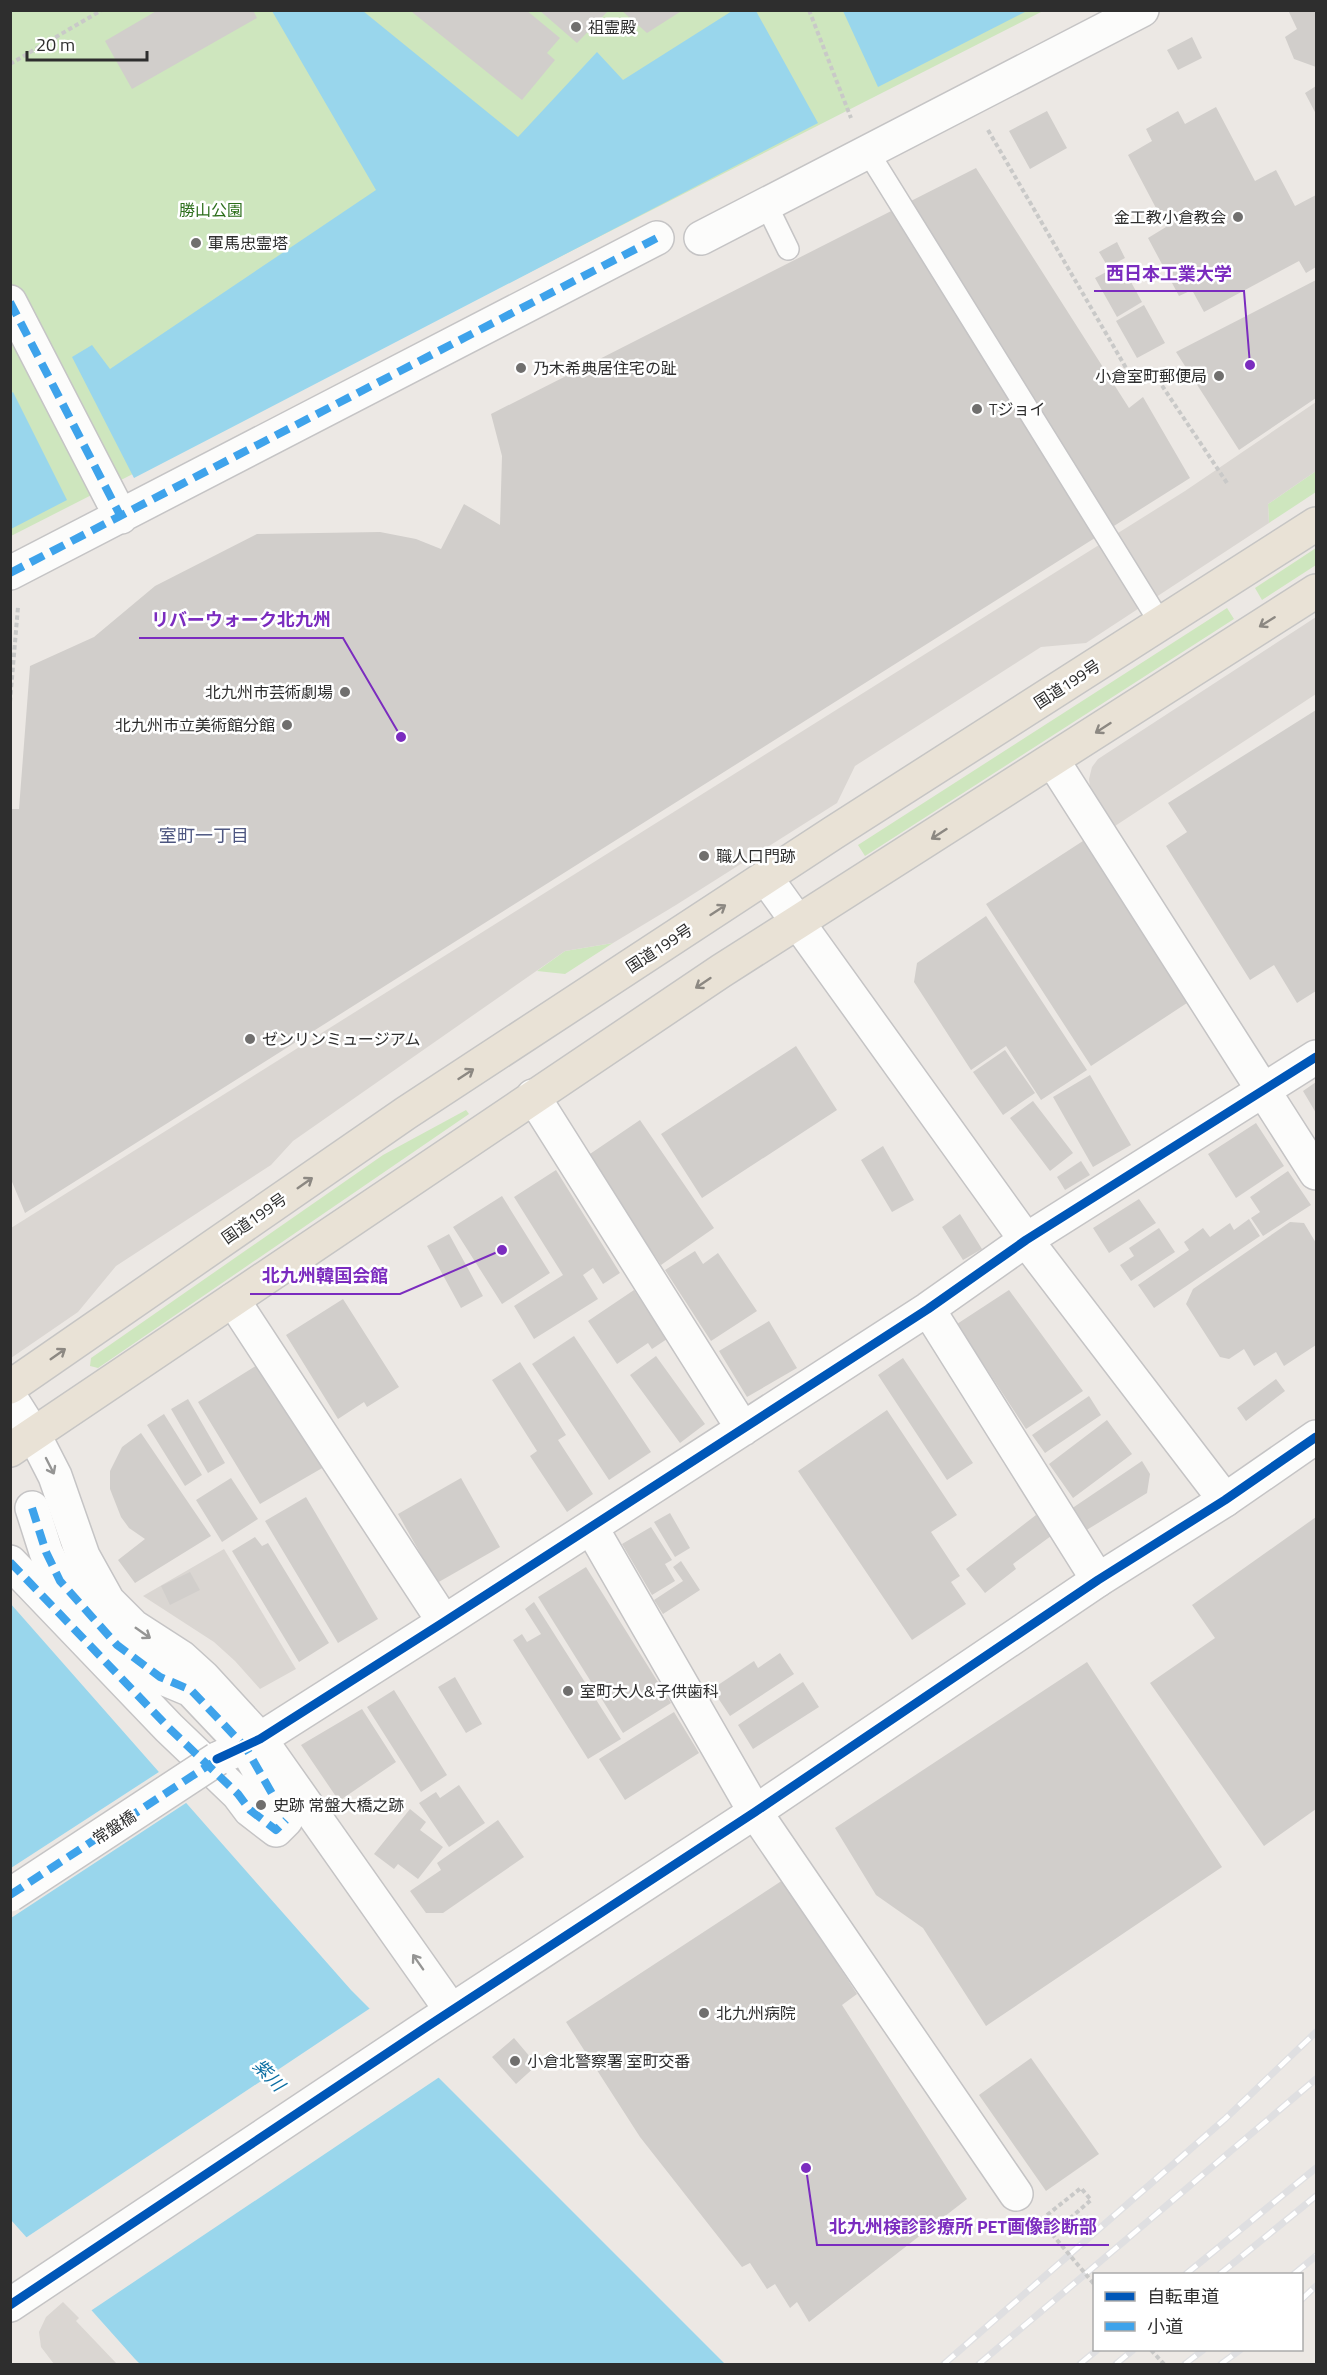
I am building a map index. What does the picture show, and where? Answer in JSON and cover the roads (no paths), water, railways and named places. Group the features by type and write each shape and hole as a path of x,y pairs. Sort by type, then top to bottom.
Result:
{"highway":[{"name":"国道199号","path":"10,1387 406,1113 766,878 1317,524"},
{"path":"22,1443 721,971 1317,591"}],"street":[{"path":"701,238 1142,10"},
{"path":"15,571 657,238"},
{"path":"10,302 121,517"},
{"path":"1053,761 1317,1173"},
{"path":"766,878 1026,1240 1225,1500"},
{"name":"常盤橋","path":"10,1894 444,1622 928,1309 1026,1240 1317,1057"},
{"path":"533,1096 743,1429"},
{"path":"233,1300 444,1622"},
{"path":"928,1309 1098,1580"},
{"path":"10,1397 22,1443 55,1476 83,1556 108,1601 133,1626 182,1657 203,1677 241,1749 280,1809 276,1830 250,1810 238,1794 170,1728 10,1562"},
{"path":"10,2305 440,2018 755,1812 1098,1580 1225,1500 1317,1437"},
{"path":"32,1508 46,1552 60,1581 117,1645 160,1677 191,1690 241,1749 440,2018"},
{"path":"591,1527 755,1812 1016,2194"}],"lane":[{"path":"868,152 1161,624"},
{"path":"766,204 788,249"}],"water":[{"path":"272,11 363,11 518,137 597,52 623,80 732,11 756,11 818,123 134,478 72,357 92,345 110,369 376,190"},
{"path":"843,11 1027,11 878,87"},
{"path":"13,392 67,500 11,529 10,394"},
{"name":"紫川","path":"10,1603 351,1990 725,2364 140,2364 135,2359 11,2220"}],"railway":[{"path":"944,2364 1225,2119 1316,2032"},
{"path":"979,2364 1316,2079"},
{"path":"1187,2273 1316,2168"},
{"path":"1221,2273 1316,2196"},
{"path":"1295,2273 1316,2256"},
{"path":"1303,2298 1316,2286"},
{"path":"1080,2364 1096,2351"},
{"path":"1116,2364 1132,2351"},
{"path":"1185,2364 1202,2351"},
{"path":"1221,2364 1239,2351"}],"place":[{"name":"祖霊殿","path":"576,27"},
{"name":"金工教小倉教会","path":"1238,217"},
{"name":"軍馬忠霊塔","path":"196,243"},
{"name":"西日本工業大学","path":"1250,365"},
{"name":"乃木希典居住宅の趾","path":"521,368"},
{"name":"小倉室町郵便局","path":"1219,376"},
{"name":"Tジョイ","path":"977,409"},
{"name":"北九州市芸術劇場","path":"345,692"},
{"name":"北九州市立美術館分館","path":"287,725"},
{"name":"リバーウォーク北九州","path":"401,737"},
{"name":"職人口門跡","path":"704,856"},
{"name":"ゼンリンミュージアム","path":"250,1039"},
{"name":"北九州韓国会館","path":"502,1250"},
{"name":"室町大人&子供歯科","path":"568,1691"},
{"name":"史跡 常盤大橋之跡","path":"261,1805"},
{"name":"北九州病院","path":"704,2013"},
{"name":"小倉北警察署 室町交番","path":"515,2061"},
{"name":"北九州検診診療所 PET画像診断部","path":"806,2168"}],"district":[{"name":"室町一丁目","path":"204,835"}],"park label":[{"name":"勝山公園","path":"211,210"}]}
